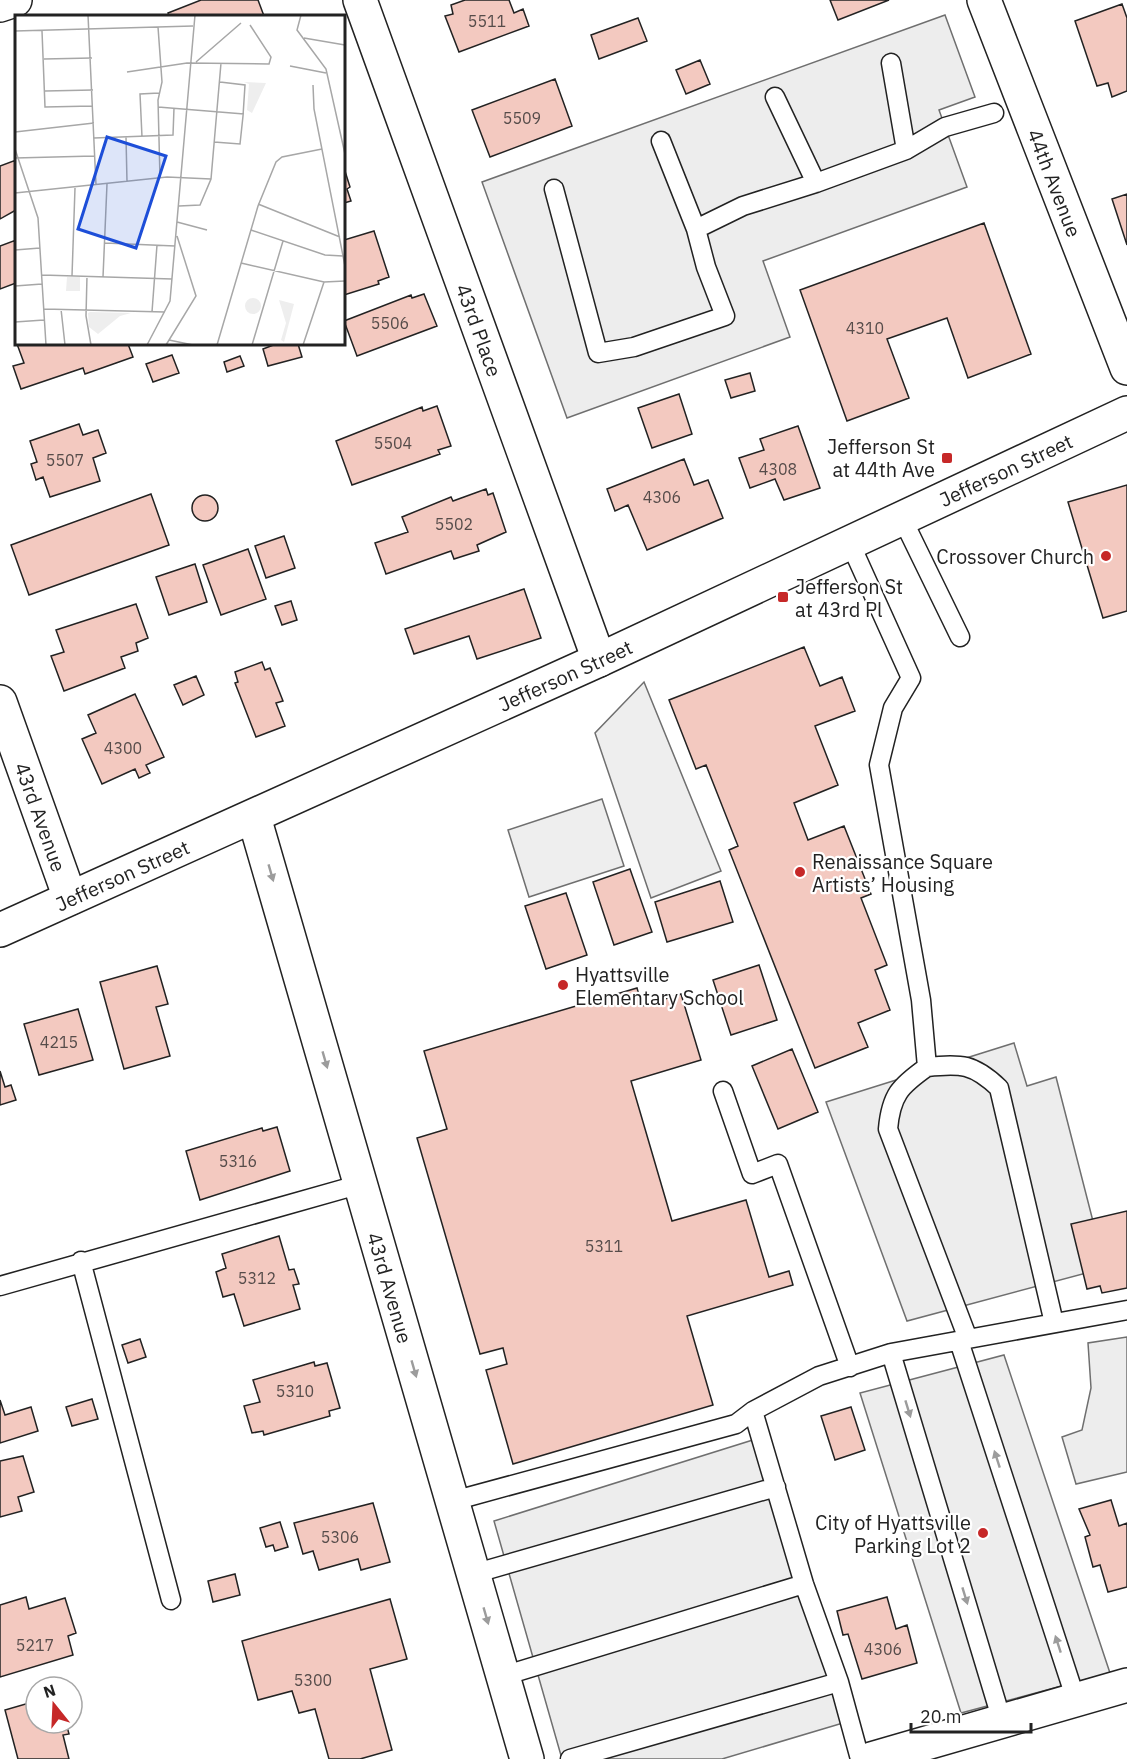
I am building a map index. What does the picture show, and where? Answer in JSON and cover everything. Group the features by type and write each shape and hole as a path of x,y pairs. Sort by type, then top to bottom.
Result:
{"street":[{"path":"0,5 15,0"},
{"name":"43rd Place","path":"360,0 599,660"},
{"name":"44th Avenue","path":"984,0 1127,368"},
{"name":"Jefferson Street","path":"0,930 599,660 1127,413"},
{"name":"43rd Avenue","path":"0,702 70,898"},
{"name":"43rd Avenue","path":"254,817 527,1759"},
{"path":"871,1759 1127,1685"}],"lane":[{"path":"891,63 906,150"},
{"path":"775,97 816,183"},
{"path":"696,228 743,206 816,183 906,150 945,127 994,113"},
{"path":"554,189 598,353 634,347 725,316 706,267 696,228 661,141"},
{"path":"902,518 960,637"},
{"path":"850,543 910,678 893,708 879,765 921,1000 927,1067"},
{"path":"1054,1323 999,1088 983,1072 959,1064 927,1067 903,1084 890,1106 888,1129 964,1340 1076,1700"},
{"path":"723,1091 752,1174 778,1164 850,1367"},
{"path":"0,1286 81,1261 361,1184"},
{"path":"81,1261 171,1600"},
{"path":"453,1501 736,1424 753,1411 819,1376 891,1353 1127,1310"},
{"path":"891,1353 1002,1721"},
{"path":"753,1411 804,1584 839,1682 861,1759"},
{"path":"473,1574 776,1487"},
{"path":"503,1676 804,1584"},
{"path":"570,1759 839,1682"}],"shaded area":[{"path":"945,15 975,97 939,110 967,187 763,261 790,337 567,418 482,182"},
{"path":"644,682 721,871 651,898 595,733"},
{"path":"602,799 624,866 529,897 508,830"},
{"path":"1014,1043 1027,1086 1056,1077 1105,1268 907,1321 826,1102"},
{"path":"1127,1337 1127,1472 1076,1484 1062,1437 1082,1430 1091,1388 1088,1343"},
{"name":"City of Hyattsville Parking Lot 2","path":"1004,1355 1110,1673 961,1713 860,1393"},
{"path":"756,1439 843,1723 722,1759 562,1759 494,1521"}],"building":[{"path":"201,0 258,0 264,15 169,15 168,13"},
{"path":"465,0 509,0 514,13 523,9 529,26 459,52 445,16 453,14 451,5"},
{"path":"830,0 889,0 838,20"},
{"path":"1122,4 1127,18 1127,91 1112,97 1108,83 1097,86 1075,21"},
{"path":"638,18 647,41 599,59 591,35"},
{"path":"700,60 710,84 686,94 676,70"},
{"path":"555,79 572,126 490,157 472,110"},
{"path":"15,160 15,211 0,219 0,166"},
{"path":"345,171 350,187 347,189 351,201 345,203"},
{"path":"1127,194 1127,245 1112,199"},
{"path":"984,223 1031,354 968,378 947,318 887,339 909,398 847,421 800,290"},
{"path":"374,231 389,277 378,281 379,284 345,295 345,240"},
{"path":"15,240 15,283 0,289 0,246"},
{"path":"424,294 437,326 357,356 345,321 411,295 412,298"},
{"path":"17,345 128,345 133,357 85,374 83,368 21,389 13,366 24,363"},
{"path":"273,345 298,345 302,357 268,366 263,349"},
{"path":"172,355 179,373 153,382 146,364"},
{"path":"240,356 244,366 227,372 224,362"},
{"path":"750,373 755,391 731,398 725,380"},
{"path":"679,394 692,434 652,448 638,408"},
{"path":"437,406 451,446 438,450 440,454 352,485 336,441 422,407 423,411"},
{"path":"79,424 83,435 98,430 106,453 93,458 100,481 50,497 43,477 36,480 31,464 37,462 30,441"},
{"path":"798,426 820,488 784,500 775,479 750,488 739,458 764,450 760,439"},
{"path":"684,459 694,485 708,480 723,518 647,550 628,505 615,511 607,489"},
{"name":"Crossover Church","path":"1127,485 1127,611 1103,618 1068,502"},
{"path":"486,489 488,495 493,493 506,532 477,545 479,551 454,559 451,551 386,574 375,543 408,532 402,517 451,497 453,501"},
{"path":"151,494 169,545 29,595 11,545"},
{"path":"205,495 214,499 218,508 214,517 205,521 196,517 192,508 196,499"},
{"path":"284,536 295,568 266,578 255,546"},
{"path":"248,549 266,599 221,615 203,565"},
{"path":"195,564 207,602 169,615 156,577"},
{"path":"524,589 541,638 477,659 469,636 414,654 405,629"},
{"path":"291,601 297,620 282,625 275,606"},
{"path":"136,604 148,638 136,643 138,651 121,657 125,668 64,691 51,656 64,652 56,630"},
{"name":"Renaissance Square Artists’ Housing","path":"804,647 820,686 842,677 855,711 815,726 838,785 794,803 808,840 844,826 871,894 861,898 887,965 875,970 890,1010 858,1023 868,1047 815,1068 729,850 738,846 706,765 696,769 669,700"},
{"path":"262,662 265,670 270,668 283,701 276,703 285,726 256,737 235,683 238,682 235,672"},
{"path":"196,676 204,695 183,705 174,685"},
{"path":"135,694 164,757 146,765 150,773 139,778 135,769 102,784 82,739 96,733 88,715"},
{"path":"630,869 652,932 614,945 593,882"},
{"path":"720,881 733,922 667,942 655,902"},
{"path":"566,893 587,955 546,969 525,906"},
{"path":"759,965 777,1020 731,1035 713,980"},
{"path":"157,966 168,1004 156,1007 170,1056 124,1069 100,982"},
{"path":"637,988 642,1006 681,994 701,1060 631,1081 672,1221 746,1200 769,1277 789,1271 793,1285 687,1316 713,1405 513,1464 486,1370 507,1364 503,1348 480,1354 417,1138 447,1129 424,1051"},
{"path":"78,1009 93,1060 39,1075 24,1024"},
{"path":"792,1049 818,1112 778,1129 752,1066"},
{"path":"0,1071 5,1087 11,1085 16,1100 0,1105"},
{"path":"277,1127 290,1171 200,1200 186,1151 262,1128 263,1131"},
{"path":"1127,1211 1127,1288 1102,1293 1100,1286 1087,1289 1071,1224"},
{"path":"279,1236 289,1270 294,1269 299,1284 293,1285 300,1309 244,1326 234,1294 223,1297 216,1272 226,1268 222,1254"},
{"path":"140,1339 146,1357 128,1363 122,1345"},
{"path":"314,1362 315,1366 327,1363 340,1408 329,1411 330,1416 264,1435 263,1431 252,1433 244,1406 260,1402 253,1380"},
{"path":"92,1399 98,1419 72,1426 66,1407"},
{"path":"0,1400 5,1415 31,1407 38,1431 0,1443"},
{"path":"851,1407 865,1450 835,1460 821,1416"},
{"path":"23,1456 34,1492 18,1497 22,1511 0,1517 0,1461"},
{"path":"1111,1500 1119,1526 1127,1523 1127,1587 1108,1592 1100,1565 1093,1567 1085,1537 1090,1535 1079,1509"},
{"path":"373,1503 390,1562 361,1570 358,1559 319,1570 313,1551 303,1554 294,1523"},
{"path":"280,1522 288,1547 275,1551 273,1545 266,1547 260,1528"},
{"path":"235,1574 240,1595 213,1602 208,1581"},
{"path":"26,1597 29,1609 65,1598 76,1633 68,1636 73,1655 0,1677 0,1605"},
{"path":"887,1597 896,1629 907,1625 917,1663 862,1679 848,1634 843,1635 837,1611"},
{"path":"390,1599 407,1659 370,1669 392,1750 360,1759 329,1759 315,1709 299,1713 292,1691 258,1700 242,1641"},
{"path":"24,1704 24,1735 63,1735 69,1759 18,1759 5,1710"}],"place":[{"name":"Jefferson St at 44th Ave","path":"947,458"},
{"name":"Crossover Church","path":"1106,556"},
{"name":"Jefferson St at 43rd Pl","path":"783,597"},
{"name":"Renaissance Square Artists’ Housing","path":"800,872"},
{"name":"Hyattsville Elementary School","path":"563,985"},
{"name":"City of Hyattsville Parking Lot 2","path":"983,1533"}]}
